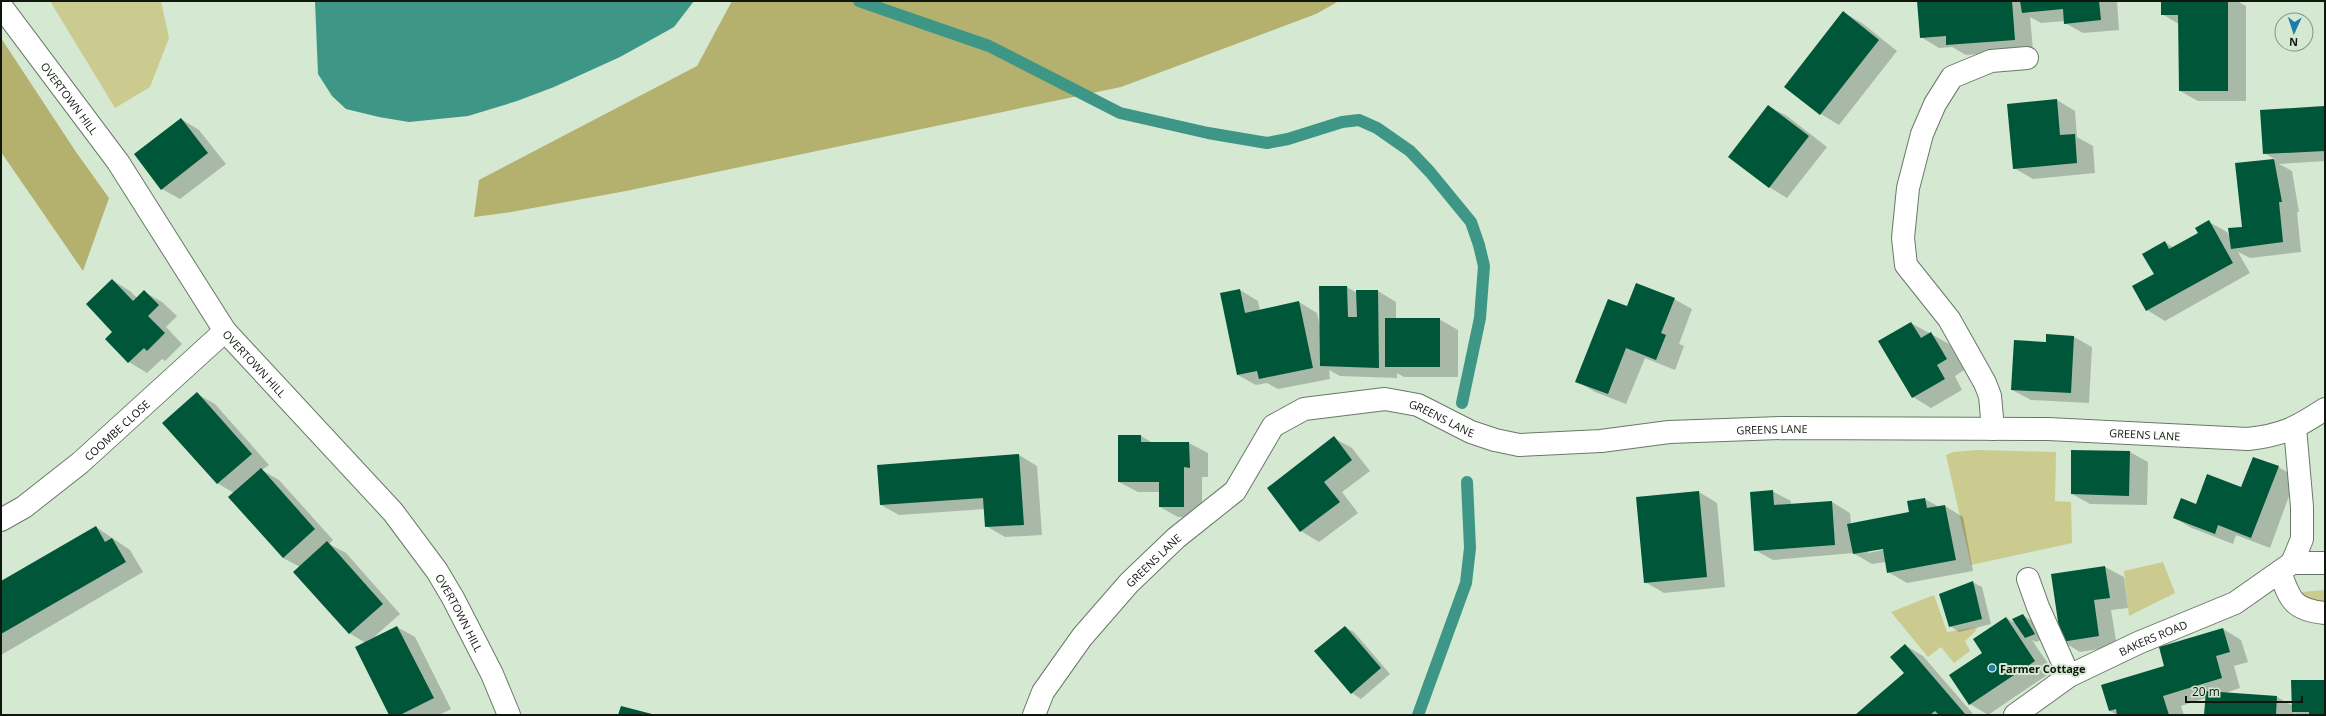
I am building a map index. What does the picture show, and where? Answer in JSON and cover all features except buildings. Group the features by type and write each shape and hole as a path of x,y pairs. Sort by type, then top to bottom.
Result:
{"street":[{"name":"OVERTOWN HILL","path":"1,6 118,162 225,331 393,512 414,539 453,598 492,674 510,715"},
{"path":"1993,429 1990,396 1975,364 1949,319 1906,265 1903,238 1908,188 1922,134 1935,104 1952,77 1991,61 2027,58"},
{"name":"COOMBE CLOSE","path":"1,520 24,507 80,463 225,331"},
{"name":"GREENS LANE","path":"1034,715 1044,692 1082,637 1129,583 1176,538 1235,490 1274,426 1304,409 1385,399 1418,405 1471,432 1495,440 1519,445 1601,442 1669,432 1783,428 2119,431 2248,439 2267,436 2295,428 2325,409"},
{"path":"2295,428 2302,507 2302,539 2286,568 2289,597 2307,611 2325,613"},
{"path":"2286,568 2325,563"},
{"name":"BAKERS ROAD","path":"2015,715 2069,676 2138,643 2235,604 2286,568"},
{"path":"2028,579 2038,607 2069,676"}],"shaded area":[{"path":"50,1 161,1 169,38 150,87 115,108"},
{"path":"732,1 1339,1 1316,14 1121,87 626,191 511,212 474,217 479,180 697,66"},
{"path":"1,38 76,152 109,198 83,271 1,152"},
{"path":"1978,450 2056,452 2055,501 2071,502 2072,543 1971,565 1946,455 1953,452"},
{"path":"2163,562 2175,593 2129,616 2124,571"},
{"path":"2325,590 2325,607 2307,598 2302,592"},
{"path":"1934,595 1947,632 1977,627 1975,632 1965,641 1970,651 1954,663 1941,647 1928,657 1891,612"}],"water":[{"path":"315,1 694,1 674,27 620,57 554,87 517,101 468,116 409,122 346,109 332,96 318,74"}],"waterway":[{"path":"859,1 989,46 1120,113 1208,133 1267,143 1288,139 1342,122 1359,120 1377,128 1410,151 1430,172 1471,222 1479,245 1484,266 1480,318 1462,403"},
{"path":"1418,715 1466,583 1470,548 1467,482"}],"place":[{"name":"Farmer Cottage","path":"1992,668"}]}
